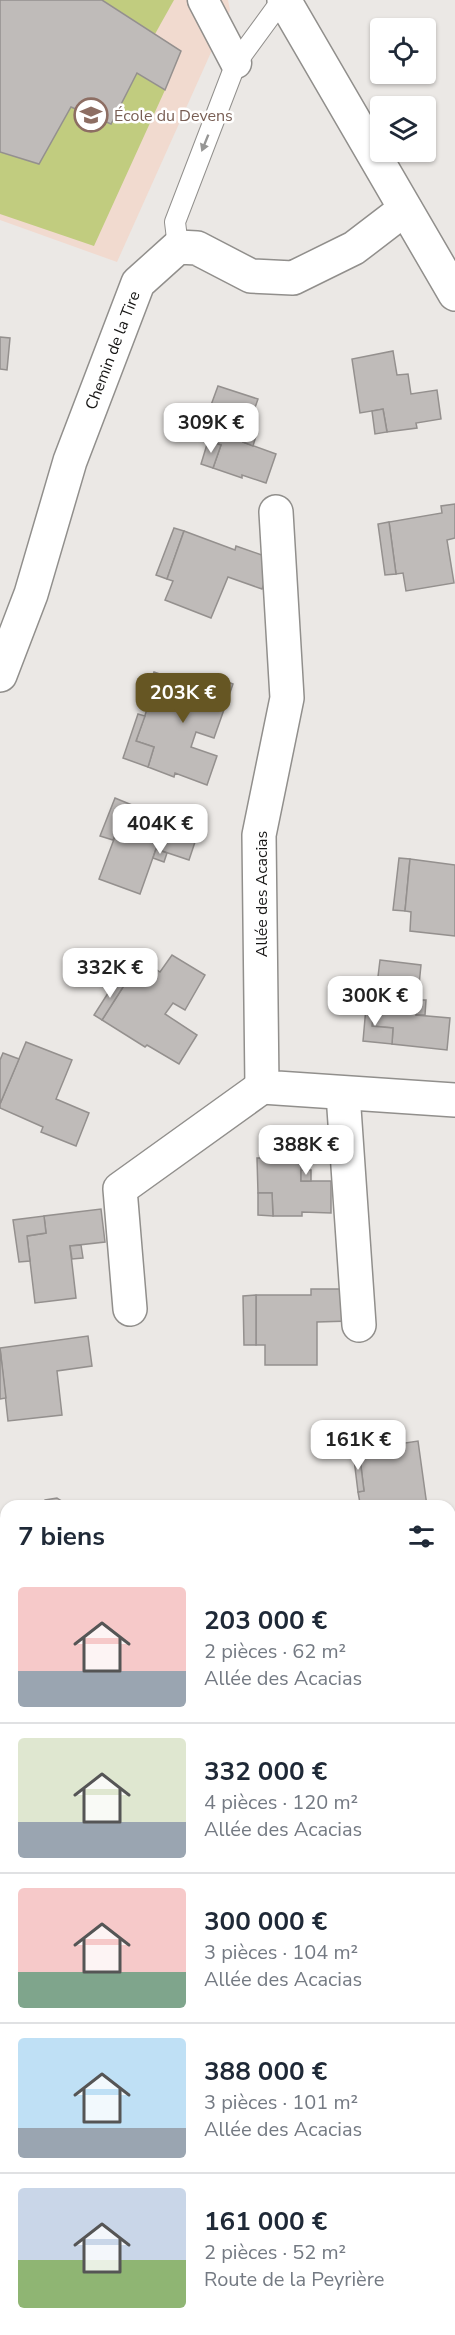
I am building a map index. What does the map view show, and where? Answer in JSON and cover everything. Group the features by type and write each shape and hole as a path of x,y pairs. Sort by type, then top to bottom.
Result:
{"street":[{"path":"203,0 236,63"},
{"path":"283,0 455,294"},
{"path":"178,247 197,248 251,276 293,278 354,248 405,208"},
{"name":"Chemin de la Tire","path":"0,675 31,594 70,461 138,283 178,247"},
{"name":"Allée des Acacias","path":"262,1087 259,835 287,698 276,512"},
{"path":"130,1309 120,1189 262,1087 455,1100"},
{"path":"342,1094 359,1325"}],"lane":[{"path":"178,247 175,222 236,63 283,0"}],"shaded area":[{"name":"École du Devens","path":"0,0 228,0 230,10 117,262 0,220"}],"green space":[{"path":"102,0 174,0 155,34"},
{"path":"137,73 165,90 94,246 0,214 0,152 39,164 71,107 111,124"}],"building":[{"path":"0,0 102,0 181,51 165,90 137,73 111,124 71,107 39,164 0,152"},
{"path":"0,337 10,338 7,370 0,369"},
{"path":"393,351 397,375 408,374 411,394 437,390 441,419 416,423 417,428 387,432 383,409 360,413 352,359"},
{"path":"218,386 258,399 243,442 276,454 266,483 213,468 221,445 199,438"},
{"path":"383,409 387,432 375,434 372,411"},
{"path":"246,433 256,436 253,446 243,442"},
{"path":"208,441 221,445 213,468 201,464"},
{"path":"455,504 455,538 447,540 454,583 406,591 403,573 396,574 389,522 442,513 441,506"},
{"path":"389,522 396,574 385,575 378,524"},
{"path":"174,528 184,531 167,579 156,575"},
{"path":"184,531 235,550 236,546 273,559 262,589 228,577 211,618 165,600 173,581 167,579"},
{"path":"154,672 200,688 206,674 233,684 214,738 196,732 191,747 217,756 207,785 175,773 174,777 148,767 154,747 136,741 152,695 146,693"},
{"path":"138,714 145,716 136,741 154,747 148,767 123,758"},
{"path":"115,798 144,810 139,824 122,818 113,840 100,836"},
{"path":"144,810 198,833 189,860 156,849 140,894 99,879 122,818 139,824"},
{"path":"156,849 167,853 164,862 153,858"},
{"path":"399,858 410,859 405,911 393,910"},
{"path":"410,859 455,865 455,936 410,931 411,912 405,911"},
{"path":"133,954 160,972 172,955 205,975 185,1010 173,1003 165,1014 197,1035 179,1064 147,1045 145,1047 102,1020 125,984 117,979"},
{"path":"380,960 421,965 416,1015 450,1018 447,1050 392,1044 393,1028 372,1026"},
{"path":"117,979 125,984 102,1020 94,1015"},
{"path":"367,996 375,997 372,1026 393,1028 392,1044 363,1041"},
{"path":"418,1000 426,1000 425,1015 416,1015"},
{"path":"26,1042 72,1060 56,1099 89,1113 76,1146 41,1132 43,1127 0,1108"},
{"path":"3,1053 19,1059 0,1104 0,1060"},
{"path":"265,1139 301,1139 301,1181 331,1181 331,1213 302,1212 302,1216 273,1216 272,1193 258,1193 257,1158 264,1158"},
{"path":"301,1170 311,1170 311,1181 301,1181"},
{"path":"258,1193 272,1193 273,1216 258,1215"},
{"path":"101,1209 105,1242 70,1246 76,1298 35,1303 27,1236 46,1233 44,1216"},
{"path":"44,1216 46,1233 27,1236 30,1261 19,1262 13,1220"},
{"path":"81,1245 83,1258 72,1259 70,1246"},
{"path":"311,1289 350,1289 350,1321 317,1322 317,1365 265,1365 265,1345 256,1345 256,1295 311,1295"},
{"path":"256,1295 256,1345 244,1345 243,1296"},
{"path":"88,1336 92,1366 57,1371 62,1415 8,1421 0,1348"},
{"path":"0,1348 6,1398 0,1399"},
{"path":"418,1441 426,1500 359,1500 358,1492 364,1491 359,1450"},
{"path":"359,1450 364,1491 358,1492 353,1451"}],"place":[{"name":"École du Devens","path":"91,115"}]}
